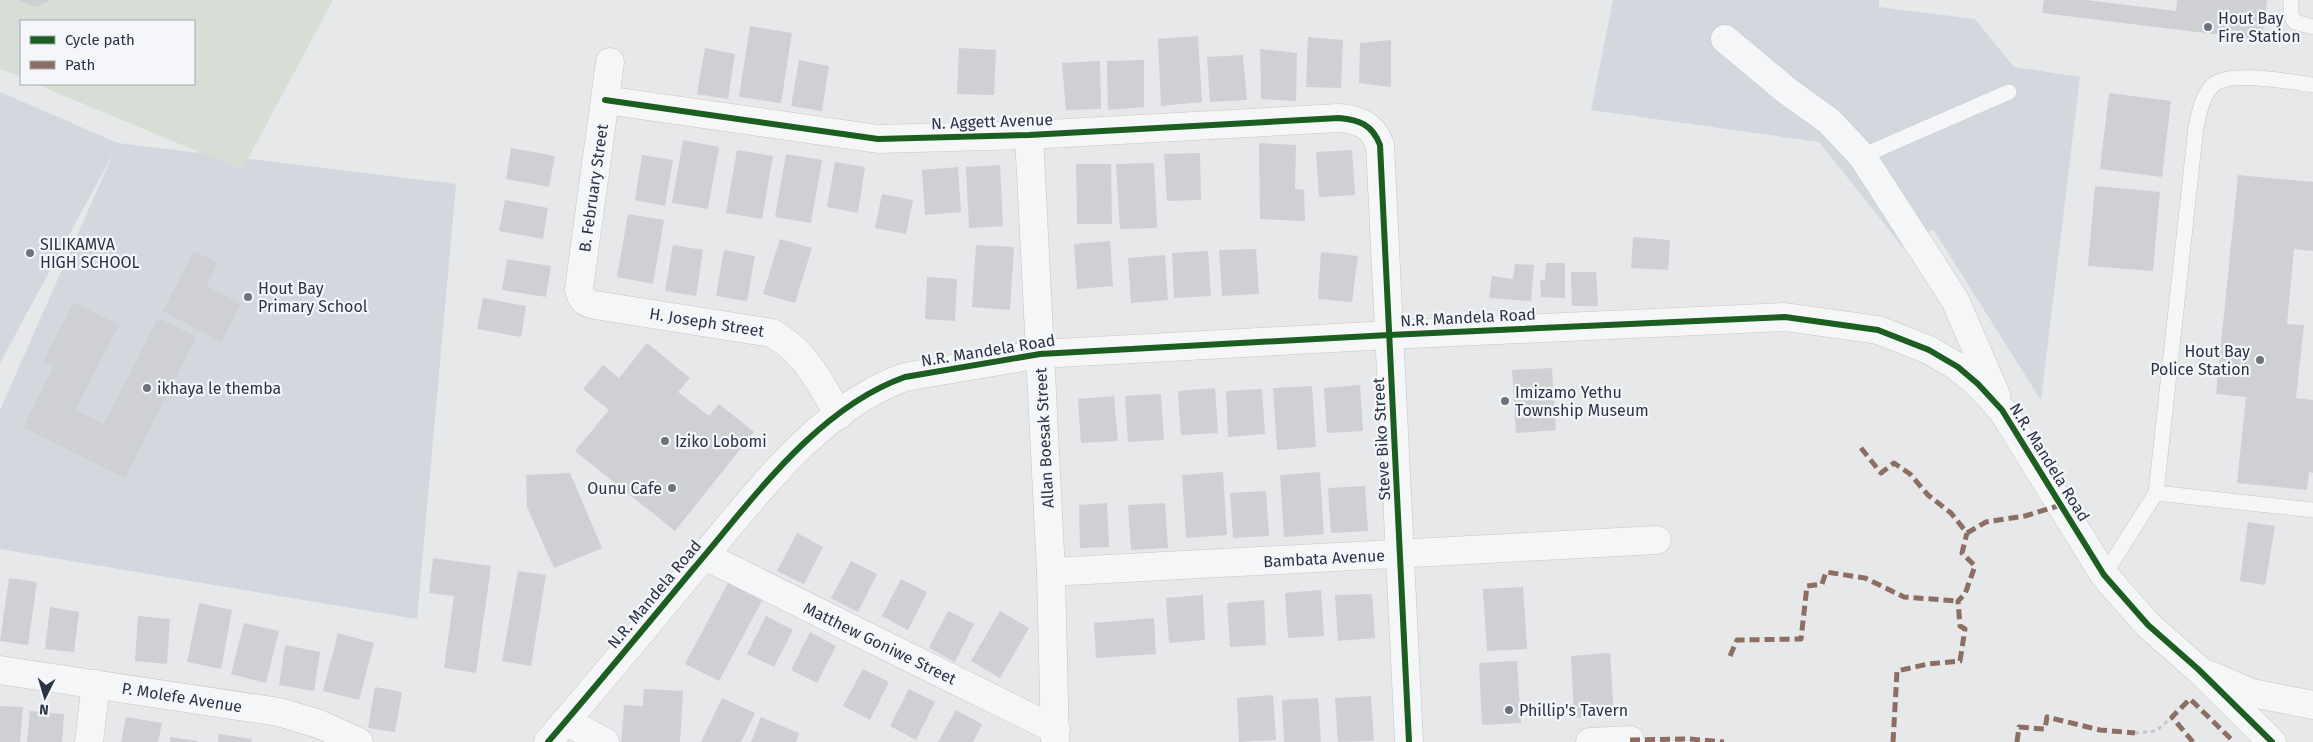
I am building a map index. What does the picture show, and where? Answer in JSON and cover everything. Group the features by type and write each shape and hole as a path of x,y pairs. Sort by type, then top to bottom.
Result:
{"street":[{"path":"1725,39 1786,90 1830,121 1862,156 1955,300 2002,410"},
{"name":"B. February Street","path":"595,305 586,303 582,299 579,289 610,62"},
{"name":"N. Aggett Avenue","path":"605,100 878,139 1029,134 1339,118 1357,120 1368,125 1376,134"},
{"name":"Allan Boesak Street","path":"1029,134 1051,572 1055,736"},
{"name":"Steve Biko Street","path":"1376,134 1380,145 1409,742"},
{"name":"H. Joseph Street","path":"595,305 772,333 790,343 805,359 838,415"},
{"name":"N.R. Mandela Road","path":"548,742 792,455 849,406 886,384 905,377 1040,354 1389,335 1785,317 1878,330 1929,350 1958,367 2002,410 2104,574 2148,626 2198,670 2272,742"},
{"name":"Bambata Avenue","path":"1051,572 1657,540"},
{"name":"Matthew Goniwe Street","path":"705,556 1055,736"},
{"name":"P. Molefe Avenue","path":"0,670 279,712 319,724 359,742"},
{"name":"N.R. Mandela Road","path":"2198,670 2252,693 2313,705"},
{"path":"89,742 96,684"},
{"path":"566,721 605,742"},
{"path":"1590,742 1630,740"}],"lane":[{"path":"2291,0 2291,16 2294,22 2313,27"},
{"path":"2104,574 2156,494 2196,128 2201,104 2214,84 2238,76 2313,85"},
{"path":"1862,156 2008,92"},
{"path":"2156,494 2313,510"}],"path":[{"path":"2135,733 2156,731 2172,717"}],"shaded area":[{"path":"0,0 333,0 242,170 38,85 195,85 195,20 20,20 20,77 0,69"},
{"path":"1613,0 1879,0 1879,7 1975,19 2014,67 2080,77 2041,400 1933,229 1902,246 1819,142 1591,110"},
{"name":"Hout Bay Primary School","path":"0,92 118,143 456,184 417,619 0,549 0,410 114,152 0,363"}],"building":[{"path":"19,0 51,0 35,7"},
{"name":"Hout Bay Fire Station","path":"2044,0 2086,0 2176,11 2177,0 2267,0 2262,40 2042,13"},
{"path":"750,26 792,33 781,103 739,97"},
{"path":"1198,36 1202,102 1161,106 1158,39"},
{"path":"1308,37 1343,40 1341,88 1306,87"},
{"path":"1391,40 1391,87 1359,83 1360,43"},
{"path":"705,48 735,54 728,99 697,94"},
{"path":"959,48 996,50 994,95 957,94"},
{"path":"1260,49 1297,53 1296,101 1261,99"},
{"path":"1243,55 1247,100 1210,102 1207,57"},
{"path":"799,60 829,66 822,111 791,106"},
{"path":"1144,60 1144,107 1108,110 1107,61"},
{"path":"1100,61 1101,109 1066,110 1062,63"},
{"path":"2109,93 2171,101 2162,177 2100,169"},
{"path":"683,140 719,147 708,209 672,203"},
{"path":"1259,143 1296,145 1295,189 1304,190 1305,221 1260,219"},
{"path":"511,148 555,156 549,187 506,179"},
{"path":"737,150 773,156 762,219 726,213"},
{"path":"1352,150 1355,195 1319,197 1316,152"},
{"path":"1200,153 1201,200 1167,201 1164,154"},
{"path":"786,154 822,160 811,223 775,217"},
{"path":"642,155 673,160 665,206 635,200"},
{"path":"835,162 865,167 858,213 827,207"},
{"path":"1154,163 1157,228 1120,229 1116,164"},
{"path":"1076,164 1111,164 1112,224 1077,224"},
{"path":"1000,165 1003,226 969,228 966,167"},
{"path":"958,167 961,212 925,215 922,170"},
{"name":"Hout Bay Police Station","path":"2238,175 2313,182 2313,251 2294,249 2287,324 2304,325 2296,398 2313,400 2313,473 2309,472 2307,490 2237,483 2246,397 2216,394"},
{"path":"2095,186 2160,192 2153,271 2088,266"},
{"path":"882,194 913,200 906,234 875,228"},
{"path":"505,200 548,208 543,239 499,231"},
{"path":"628,214 664,220 653,284 617,277"},
{"path":"1633,237 1670,240 1668,270 1631,268"},
{"path":"780,239 812,248 795,303 763,294"},
{"path":"1110,241 1113,286 1077,289 1074,244"},
{"path":"673,245 703,250 696,296 665,291"},
{"path":"976,245 1014,247 1010,310 972,307"},
{"path":"1256,249 1259,294 1222,296 1219,250"},
{"path":"724,250 755,256 747,301 716,296"},
{"path":"194,251 218,263 206,286 241,304 221,342 163,311"},
{"path":"1208,251 1211,296 1174,298 1172,253"},
{"path":"1321,252 1358,256 1352,302 1318,299"},
{"path":"1165,255 1168,300 1131,303 1128,258"},
{"path":"507,259 551,266 546,297 502,290"},
{"path":"1546,263 1565,263 1565,298 1541,297 1540,280 1545,280"},
{"path":"1515,264 1534,265 1531,301 1489,298 1492,276 1513,279"},
{"path":"1571,272 1596,272 1598,306 1572,306"},
{"path":"927,277 957,279 955,321 925,319"},
{"path":"483,298 526,306 521,337 477,329"},
{"name":"ikhaya le themba","path":"74,302 119,325 75,410 104,424 158,318 196,337 125,478 23,427 54,365 42,363"},
{"name":"Iziko Lobomi","path":"647,343 690,378 678,392 709,416 719,404 754,432 675,531 575,451 609,410 583,389 603,365 619,378"},
{"path":"1552,368 1556,430 1516,433 1512,370"},
{"path":"1360,385 1363,431 1327,433 1324,388"},
{"path":"1312,386 1316,447 1277,450 1273,388"},
{"path":"1215,388 1218,433 1181,435 1178,391"},
{"path":"1262,389 1265,434 1228,437 1226,391"},
{"path":"1161,394 1164,440 1128,442 1125,396"},
{"path":"1114,396 1118,441 1081,443 1078,399"},
{"path":"1223,472 1227,535 1186,538 1182,475"},
{"path":"1320,472 1324,534 1284,537 1280,475"},
{"path":"570,473 602,548 554,568 527,507 526,475"},
{"path":"1365,486 1368,531 1331,533 1328,488"},
{"path":"1266,491 1269,536 1233,538 1230,493"},
{"path":"1107,503 1109,547 1080,548 1079,505"},
{"path":"1165,503 1168,548 1131,550 1128,505"},
{"path":"2248,522 2275,526 2265,585 2240,581"},
{"path":"797,533 823,547 804,584 777,571"},
{"path":"433,558 491,566 476,673 444,668 454,596 429,593"},
{"path":"851,561 877,574 858,612 831,598"},
{"path":"518,571 546,575 531,666 502,661"},
{"path":"9,578 37,582 28,645 0,641"},
{"path":"901,579 927,592 908,630 882,616"},
{"path":"728,583 762,601 719,681 685,664"},
{"path":"1523,587 1527,649 1487,651 1483,589"},
{"path":"1321,590 1324,636 1288,638 1285,593"},
{"path":"1372,594 1375,638 1338,641 1335,595"},
{"path":"1203,595 1205,640 1169,643 1166,598"},
{"path":"1264,600 1266,645 1230,647 1227,603"},
{"path":"199,603 232,610 221,669 187,662"},
{"path":"50,607 79,612 74,652 45,649"},
{"path":"948,611 974,624 955,662 929,648"},
{"path":"1000,611 1029,628 1000,678 971,661"},
{"path":"138,616 170,619 167,664 135,661"},
{"path":"766,616 793,630 774,667 747,654"},
{"path":"1154,618 1156,654 1096,658 1094,623"},
{"path":"244,623 279,631 266,683 231,674"},
{"path":"810,632 836,646 817,683 791,670"},
{"path":"338,633 374,643 359,700 323,691"},
{"path":"285,645 320,652 314,691 279,685"},
{"path":"1610,653 1614,715 1574,718 1571,656"},
{"path":"1517,661 1521,723 1482,725 1479,663"},
{"path":"863,669 889,682 870,720 843,706"},
{"path":"375,687 402,692 395,732 368,728"},
{"path":"644,689 683,691 680,742 621,742 624,705 643,706"},
{"path":"909,689 935,702 916,740 890,726"},
{"path":"1273,695 1276,740 1239,742 1237,698"},
{"path":"1371,696 1374,741 1338,742 1335,698"},
{"path":"722,698 755,713 741,742 701,742"},
{"path":"1318,698 1321,742 1284,742 1282,700"},
{"path":"0,706 23,707 20,742 0,742"},
{"path":"956,710 982,724 973,742 938,742"},
{"path":"30,711 64,714 62,742 27,742"},
{"path":"126,717 162,723 158,742 121,742"},
{"path":"761,717 799,733 796,742 751,742"},
{"path":"219,734 252,739 251,742 218,742"},
{"path":"170,737 198,741 198,742 170,742"}],"marked path":[{"path":"1861,448 1881,473 1894,463 1910,474 1928,495 1951,513 1967,533 1986,522 2025,516 2061,505"},
{"path":"1893,742 1897,671 1928,664 1960,661 1965,629 1960,626 1958,601 1965,594 1975,566 1962,553 1967,533"},
{"path":"1730,656 1737,640 1801,639 1807,586 1822,584 1826,572 1865,578 1904,597 1958,601"},
{"path":"2193,742 2172,717 2190,699 2234,742"},
{"path":"2017,742 2019,727 2045,729 2047,717 2100,730 2135,733"},
{"path":"1630,740 1690,739 1724,742"}],"cycle path":[{"path":"605,100 878,139 1029,135 1339,118 1364,124 1373,132 1380,145 1409,742"},
{"path":"548,742 739,513 789,458 843,410 873,391 905,377 1040,354 1389,335 1785,317 1878,330 1929,350 1958,367 1978,384 2002,410 2104,575 2148,625 2198,669 2272,742"}],"place":[{"name":"Hout Bay Fire Station","path":"2208,27"},
{"name":"SILIKAMVA HIGH SCHOOL","path":"30,253"},
{"name":"Hout Bay Primary School","path":"248,297"},
{"name":"Hout Bay Police Station","path":"2260,360"},
{"name":"ikhaya le themba","path":"147,388"},
{"name":"Imizamo Yethu Township Museum","path":"1505,401"},
{"name":"Iziko Lobomi","path":"665,441"},
{"name":"Ounu Cafe","path":"672,488"},
{"name":"Phillip's Tavern","path":"1509,710"}]}
